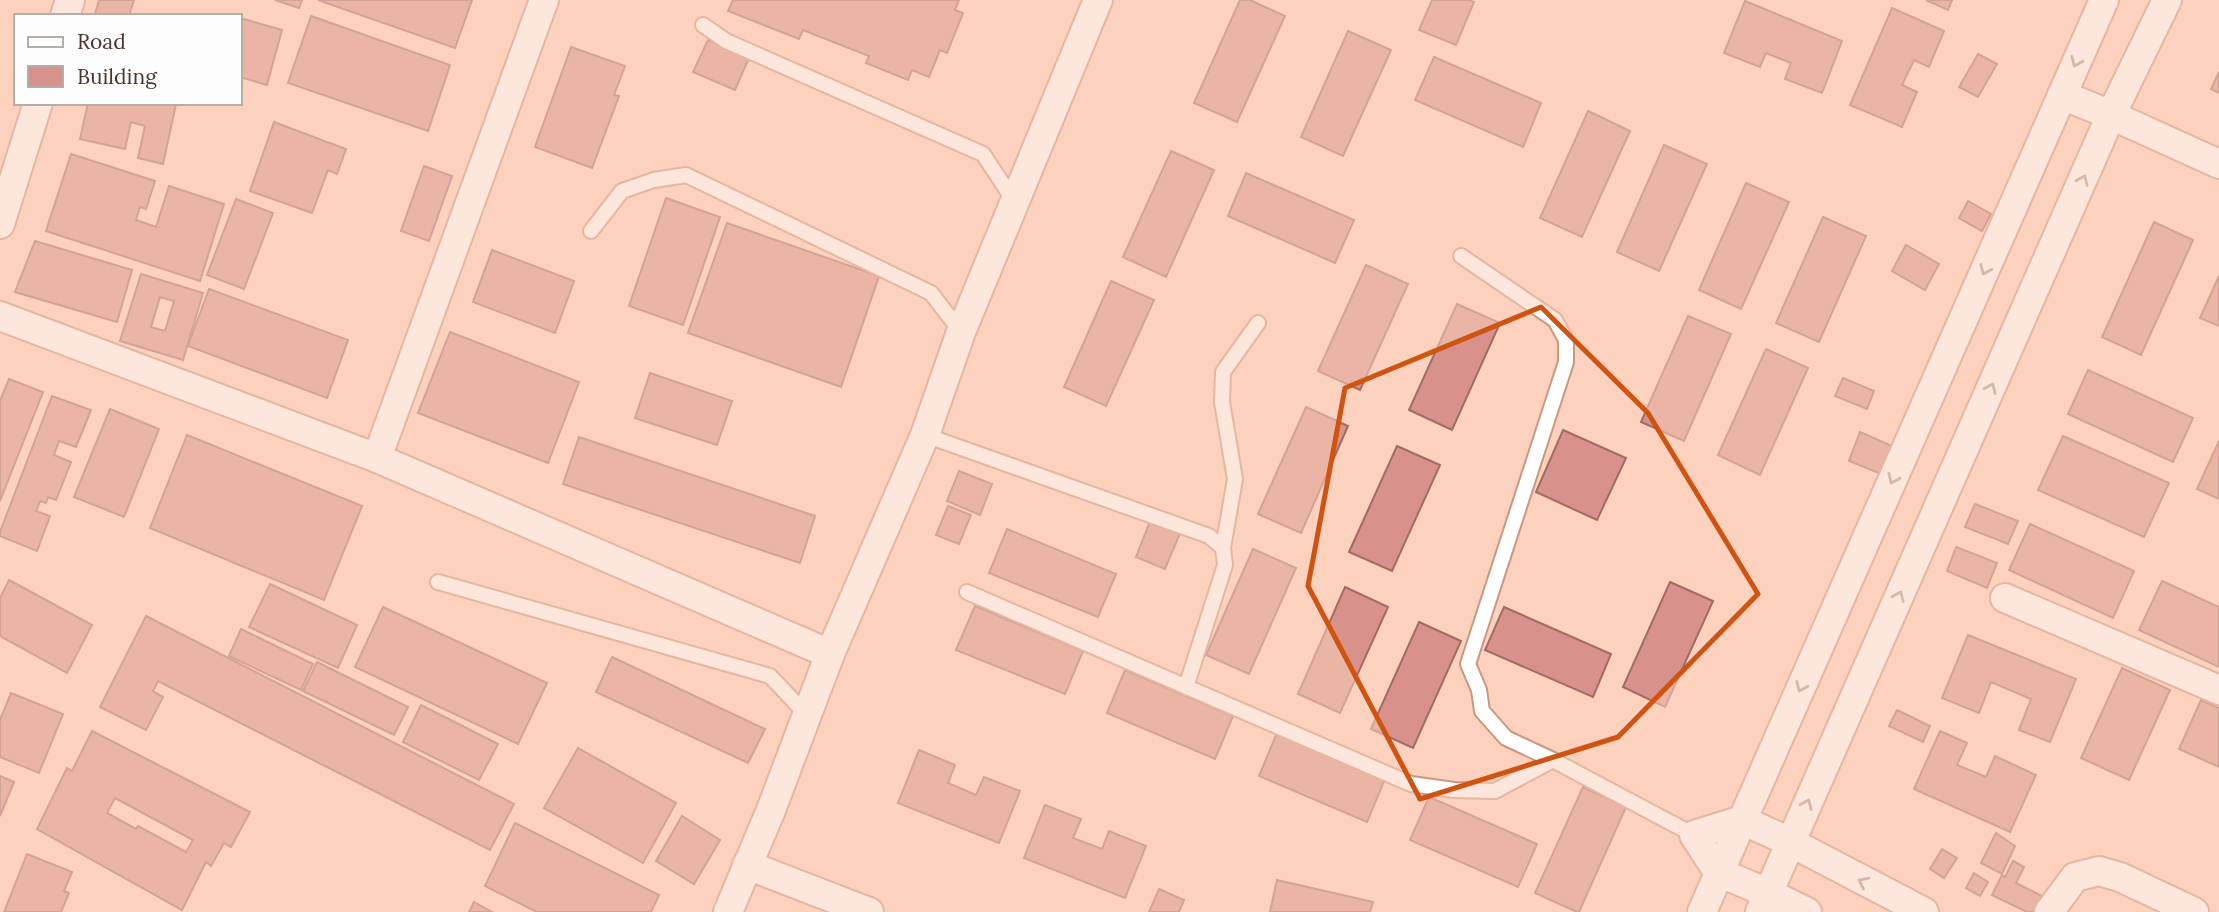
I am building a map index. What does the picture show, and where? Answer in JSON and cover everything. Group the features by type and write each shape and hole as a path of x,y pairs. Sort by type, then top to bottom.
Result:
{"street":[{"path":"377,458 544,0"},
{"path":"728,912 830,654 925,435 961,332 1098,0"},
{"path":"1702,912 2104,0"},
{"path":"1764,902 2111,115 2167,0"},
{"path":"2062,95 2219,164"},
{"path":"0,224 37,105"},
{"path":"0,316 377,458 830,654"},
{"path":"2005,598 2219,690"},
{"path":"1807,912 1764,902 1718,872 1694,835 1742,820 1924,912"},
{"path":"747,865 869,912"},
{"path":"2049,912 2075,877 2099,871 2120,877 2194,912"}],"lane":[{"path":"703,25 726,41 982,154 1014,201"},
{"path":"591,231 622,191 654,180 687,175 931,293 961,332"},
{"path":"1461,256 1555,320 1566,340 1566,362 1468,664 1479,690 1482,710 1506,738 1694,835"},
{"path":"1186,687 1225,565 1223,548 1235,479 1222,402 1223,372 1258,323"},
{"path":"925,435 1209,536 1223,548"},
{"path":"438,582 770,676 807,715"},
{"path":"967,592 1411,784 1454,790 1495,791 1553,760"}],"highlighted area":[{"path":"1541,307 1648,413 1758,594 1618,737 1420,799 1308,586 1345,388"}],"building":[{"path":"99,0 134,0 130,14 95,14"},
{"path":"275,0 302,0 299,8"},
{"path":"318,0 472,0 455,48"},
{"path":"733,0 959,0 955,10 963,13 947,53 940,50 929,77 912,70 908,80 866,63 869,56 803,30 799,39 728,11"},
{"path":"1240,0 1250,0 1285,16 1237,122 1194,103"},
{"path":"1432,0 1474,2 1456,45 1419,30"},
{"path":"1926,0 1952,0 1948,10"},
{"path":"1745,1 1842,41 1822,93 1785,79 1791,63 1766,53 1760,67 1724,53"},
{"path":"1892,8 1944,31 1929,67 1914,60 1902,85 1917,92 1902,127 1850,105"},
{"path":"311,16 450,65 428,131 288,83"},
{"path":"242,19 282,30 267,85 242,78"},
{"path":"1348,31 1391,50 1343,156 1301,137"},
{"path":"708,40 749,58 735,90 693,72"},
{"path":"571,47 625,66 614,95 619,96 592,168 535,147"},
{"path":"1978,54 1997,64 1978,97 1959,87"},
{"path":"1434,57 1541,103 1523,147 1415,100"},
{"path":"2219,72 2219,93 2211,89"},
{"path":"88,105 176,105 163,164 138,158 145,126 131,122 125,149 80,139"},
{"path":"1588,111 1630,131 1582,237 1540,218"},
{"path":"274,122 346,149 337,174 328,170 312,213 250,191"},
{"path":"1664,145 1707,164 1659,271 1617,252"},
{"path":"1171,151 1214,170 1166,277 1123,257"},
{"path":"71,154 155,181 146,209 140,207 136,220 156,227 169,186 224,204 200,281 46,231"},
{"path":"424,166 452,176 429,241 401,231"},
{"path":"1246,173 1354,220 1335,263 1228,216"},
{"path":"1746,183 1789,202 1741,309 1699,290"},
{"path":"666,198 720,217 683,325 629,306"},
{"path":"236,199 273,213 244,289 207,275"},
{"path":"1968,201 1991,214 1982,231 1959,218"},
{"path":"1823,217 1866,236 1819,342 1776,323"},
{"path":"2154,222 2193,240 2141,355 2102,337"},
{"path":"727,223 879,276 841,387 688,333"},
{"path":"35,241 132,270 117,322 15,292"},
{"path":"1906,245 1939,264 1925,290 1892,271"},
{"path":"492,250 574,281 555,333 473,302"},
{"path":"1366,265 1408,284 1360,390 1318,371"},
{"path":"141,274 203,293 183,360 120,341","holes":["160,297 174,301 165,331 151,327"]},
{"path":"2219,276 2219,326 2200,318"},
{"path":"1111,281 1154,300 1106,406 1064,387"},
{"path":"209,289 348,340 327,398 188,346"},
{"path":"1457,304 1500,323 1452,430 1409,410"},
{"path":"1688,316 1731,334 1684,441 1641,422"},
{"path":"450,332 579,382 548,463 418,413"},
{"path":"1766,349 1808,368 1760,475 1718,455"},
{"path":"2088,370 2193,418 2173,462 2068,414"},
{"path":"650,373 732,401 717,445 635,418"},
{"path":"1843,378 1874,391 1867,409 1835,396"},
{"path":"9,379 43,392 0,501 0,401"},
{"path":"52,396 91,410 76,447 59,441 54,455 71,462 56,500 48,497 46,503 40,501 36,511 50,516 37,551 0,536 0,532"},
{"path":"1306,407 1348,426 1301,533 1258,514"},
{"path":"110,409 159,429 124,517 74,497"},
{"path":"1563,430 1626,458 1597,520 1536,492"},
{"path":"1860,432 1892,446 1881,474 1849,461"},
{"path":"187,435 362,506 324,600 150,528"},
{"path":"2063,436 2169,483 2144,537 2038,490"},
{"path":"579,437 815,516 800,563 563,484"},
{"path":"2219,441 2219,499 2197,489"},
{"path":"1397,446 1440,465 1392,571 1349,552"},
{"path":"959,471 992,484 980,515 947,501"},
{"path":"1975,504 2018,521 2008,544 1965,527"},
{"path":"948,506 971,515 959,544 936,535"},
{"path":"1151,519 1181,531 1165,569 1136,557"},
{"path":"2030,524 2134,571 2113,618 2009,570"},
{"path":"1007,529 1116,574 1098,617 989,573"},
{"path":"1956,547 1997,563 1987,588 1947,571"},
{"path":"1253,549 1296,568 1249,674 1206,655"},
{"path":"9,580 92,625 67,673 0,636 0,598"},
{"path":"2162,581 2219,607 2219,667 2139,630"},
{"path":"1670,582 1713,601 1665,707 1623,687"},
{"path":"270,584 357,625 338,668 249,627"},
{"path":"1345,587 1388,607 1340,713 1298,694"},
{"path":"975,606 1083,651 1065,694 956,650"},
{"path":"383,607 547,683 518,744 355,667"},
{"path":"1504,607 1611,654 1593,697 1485,650"},
{"path":"146,616 514,804 490,850 158,681 153,691 163,697 146,730 100,707"},
{"path":"1419,622 1461,641 1413,748 1371,729"},
{"path":"241,629 313,664 301,690 229,656"},
{"path":"1968,635 2076,679 2050,742 2019,730 2031,699 1991,682 1979,713 1942,698"},
{"path":"612,657 765,729 748,763 596,692"},
{"path":"317,662 408,707 394,735 303,691"},
{"path":"2122,668 2170,690 2129,780 2081,758"},
{"path":"1125,670 1233,716 1215,759 1107,713"},
{"path":"11,693 63,714 39,773 0,757 0,720"},
{"path":"2201,700 2219,708 2219,767 2179,749"},
{"path":"421,705 498,744 479,780 403,742"},
{"path":"1897,710 1930,726 1923,742 1889,726"},
{"path":"92,731 250,812 231,847 224,843 211,866 206,862 182,910 37,829 67,768 72,771","holes":["115,798 193,840 186,852 107,813"]},
{"path":"1940,731 1967,743 1957,765 1986,777 1995,756 2036,775 2010,832 1914,789"},
{"path":"1277,733 1385,779 1367,822 1259,776"},
{"path":"578,748 676,803 643,863 544,808"},
{"path":"919,750 955,765 948,783 976,795 984,777 1020,791 999,843 898,803"},
{"path":"0,776 14,782 0,816"},
{"path":"1583,787 1626,807 1577,912 1535,893"},
{"path":"1429,797 1537,844 1518,887 1410,840"},
{"path":"1045,805 1081,819 1073,838 1102,849 1109,831 1146,846 1125,898 1024,858"},
{"path":"682,816 720,840 694,884 656,861"},
{"path":"515,823 659,895 651,912 537,912 485,886"},
{"path":"1996,833 2015,846 2002,874 1981,863"},
{"path":"1942,849 1957,858 1944,878 1930,869"},
{"path":"27,854 72,872 64,891 69,893 61,912 4,912"},
{"path":"2013,861 2024,867 2016,883 2042,896 2034,912 2027,912 1992,895"},
{"path":"1974,873 1988,882 1980,896 1966,888"},
{"path":"1277,880 1373,902 1370,912 1270,912"},
{"path":"1159,889 1184,900 1179,912 1149,912"},
{"path":"474,902 492,912 469,912"}]}
